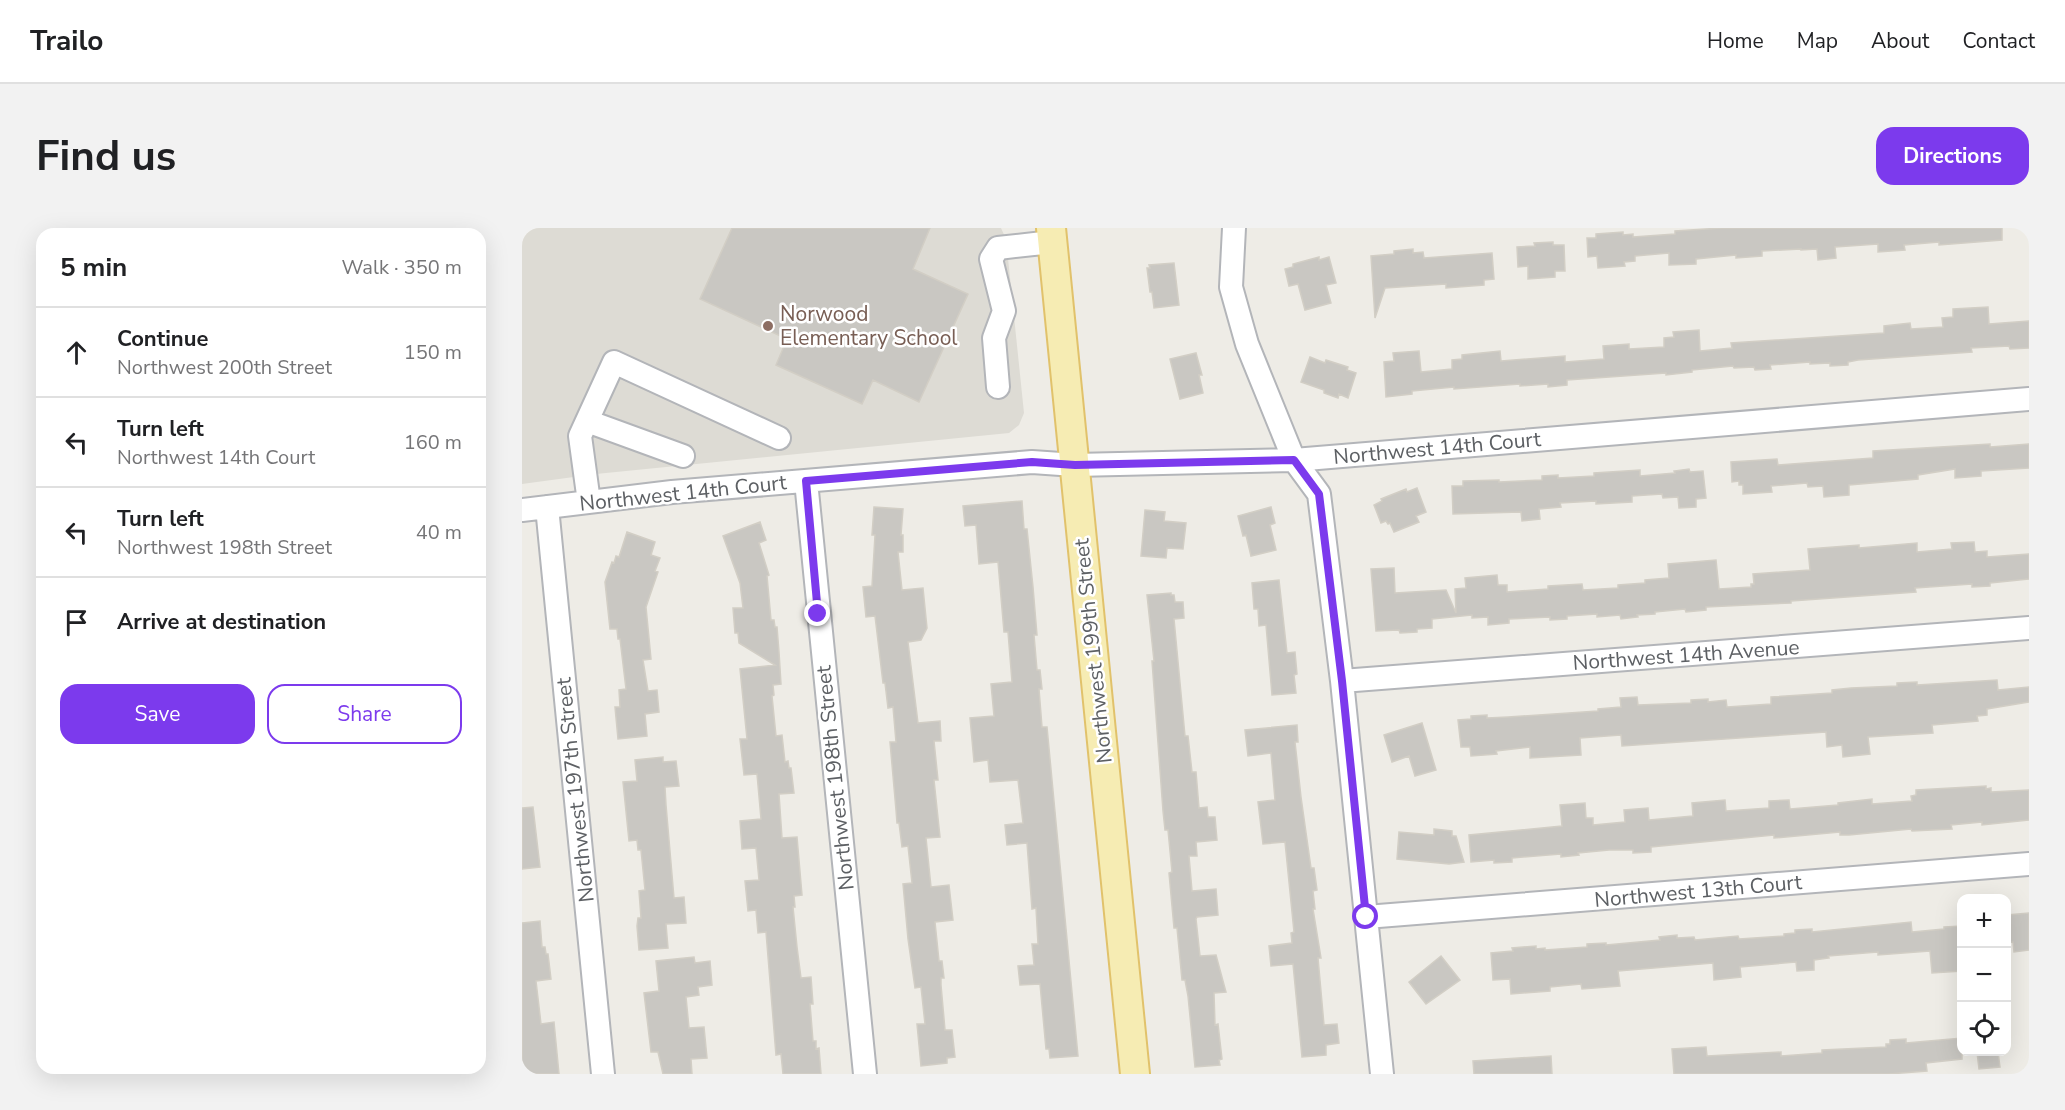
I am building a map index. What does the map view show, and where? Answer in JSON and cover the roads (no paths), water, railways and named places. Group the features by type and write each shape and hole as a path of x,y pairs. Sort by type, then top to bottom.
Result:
{"main road":[{"name":"Northwest 199th Street","path":"1052,235 1135,1074"}],"street":[{"path":"1234,228 1231,287 1247,344 1294,460 1319,494 1342,681 1382,1074"},
{"path":"998,387 994,338 1004,311 991,258 998,248 1052,235"},
{"path":"590,502 580,436 614,362 779,438"},
{"name":"Northwest 14th Court","path":"522,510 672,492 1032,462 1075,465 1294,460 2029,399"},
{"path":"587,421 682,456"},
{"name":"Northwest 198th Street","path":"806,481 865,1074"},
{"name":"Northwest 197th Street","path":"547,507 603,1074"},
{"name":"Northwest 14th Avenue","path":"1342,681 2029,628"},
{"name":"Northwest 13th Court","path":"1366,917 2029,864"}],"place":[{"name":"Norwood Elementary School","path":"768,326"}]}
